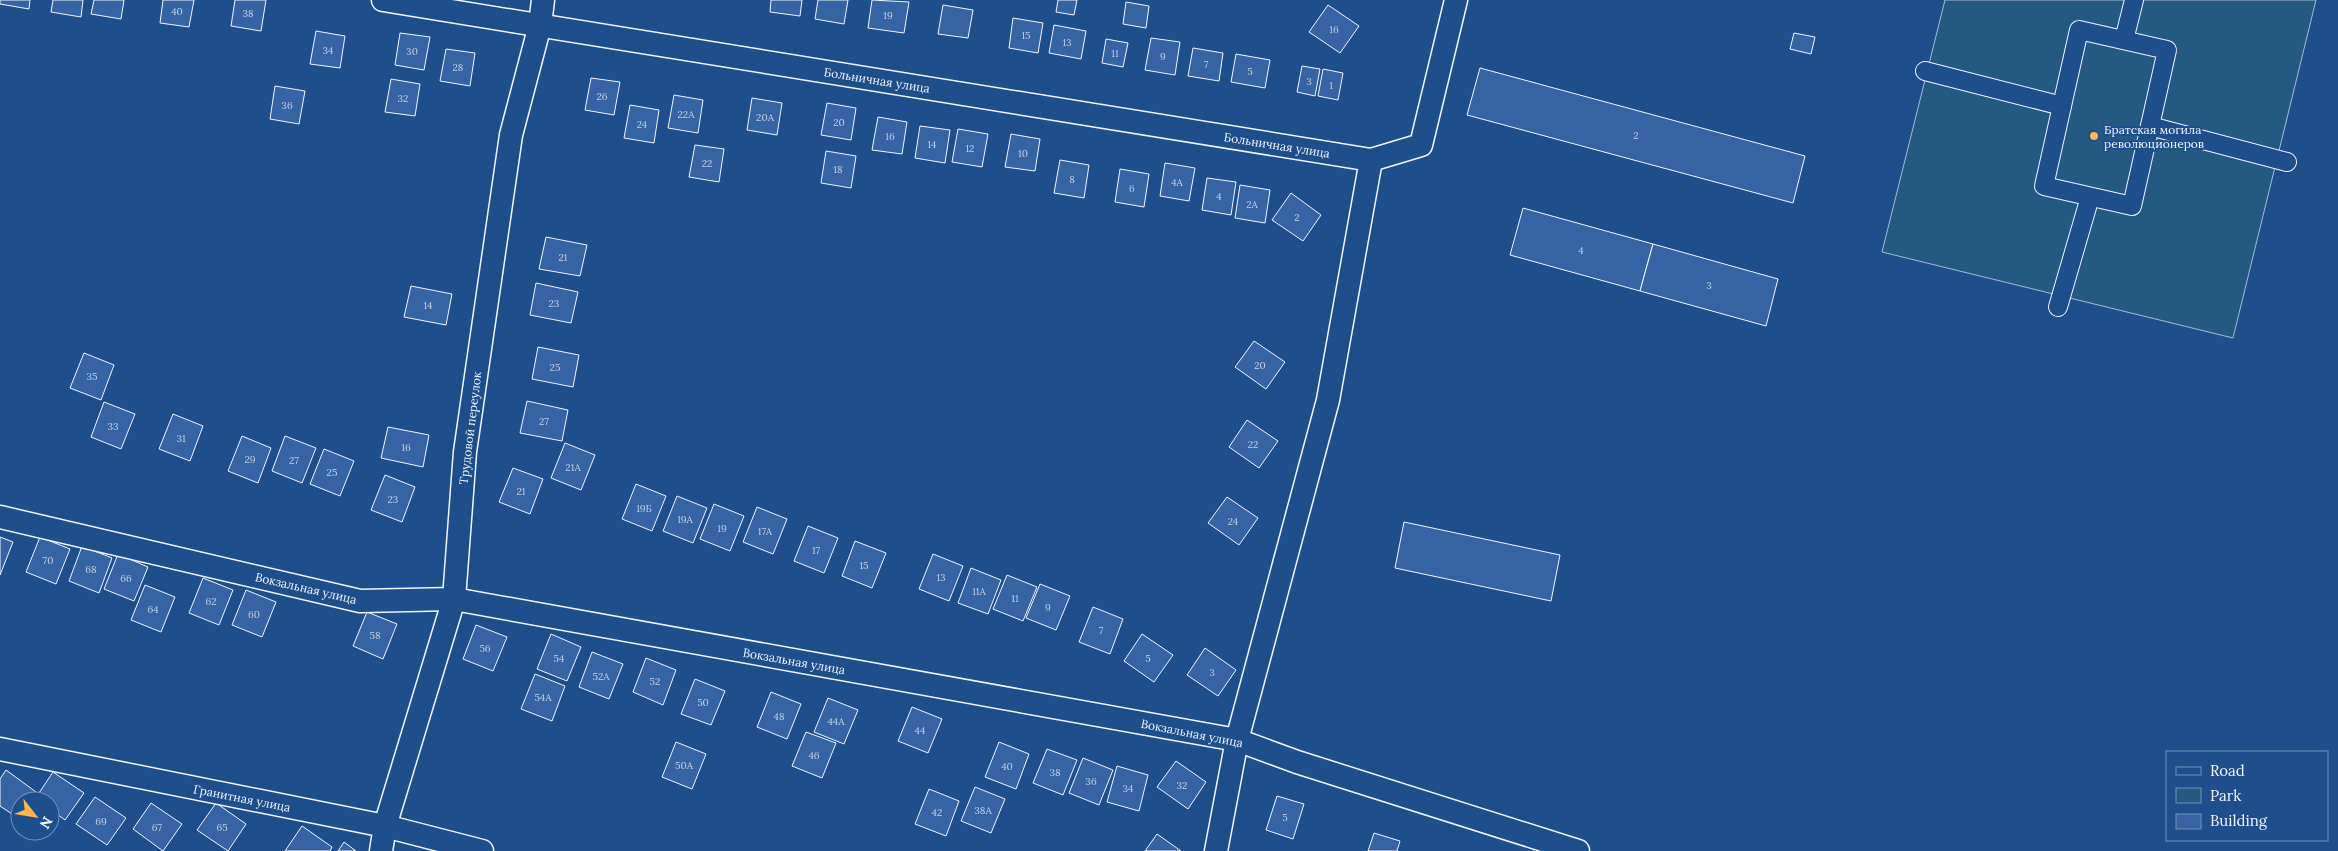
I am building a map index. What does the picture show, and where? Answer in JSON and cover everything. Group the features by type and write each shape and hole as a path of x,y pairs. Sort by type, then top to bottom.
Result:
{"street":[{"name":"Больничная улица","path":"383,0 1371,160"},
{"name":"Трудовой переулок","path":"380,851 385,826 454,600 465,452 510,144 540,25 543,0"},
{"path":"1216,851 1237,740 1328,400 1371,160 1421,145 1456,0"},
{"path":"2124,40 2134,0"},
{"path":"2079,30 2167,50 2132,206 2044,186 2062,106 2079,30"},
{"path":"1925,71 2062,106"},
{"path":"2150,126 2287,162"},
{"path":"2058,307 2090,197"},
{"name":"Вокзальная улица","path":"0,517 360,601 454,600 1237,740 1297,762 1578,851"},
{"name":"Гранитная улица","path":"0,749 385,826 482,851"}],"green space":[{"path":"1945,0 2316,0 2233,338 1882,252"}],"building":[{"path":"0,0 30,0 29,9 0,4"},
{"path":"53,0 83,0 81,17 51,12"},
{"path":"94,0 124,0 121,19 91,14"},
{"path":"163,0 194,0 189,27 160,23"},
{"path":"235,0 266,0 261,31 231,26"},
{"path":"771,0 802,0 800,16 770,12"},
{"path":"818,0 848,0 844,24 815,19"},
{"path":"872,0 909,2 904,33 868,28"},
{"path":"1058,0 1077,0 1074,15 1056,12"},
{"path":"1126,2 1149,6 1146,28 1123,24"},
{"path":"943,5 973,10 968,38 938,34"},
{"path":"1328,5 1359,26 1340,53 1309,32"},
{"path":"1013,18 1043,23 1038,53 1009,48"},
{"path":"1054,25 1086,31 1081,59 1049,53"},
{"path":"316,31 345,36 340,68 310,64"},
{"path":"400,33 430,37 424,70 395,65"},
{"path":"1794,33 1815,37 1811,54 1790,49"},
{"path":"1151,38 1180,42 1175,75 1145,70"},
{"path":"1106,39 1128,43 1123,67 1102,63"},
{"path":"1193,48 1223,53 1219,81 1188,76"},
{"path":"446,49 475,53 470,86 440,81"},
{"path":"1236,54 1270,60 1265,88 1231,82"},
{"path":"1302,66 1320,69 1315,96 1297,92"},
{"path":"1480,68 1805,156 1793,203 1467,115"},
{"path":"1323,69 1343,73 1338,100 1318,96"},
{"path":"591,78 620,82 614,115 585,110"},
{"path":"391,79 420,84 415,116 385,112"},
{"path":"275,86 305,91 299,124 270,119"},
{"path":"674,95 703,100 698,133 668,128"},
{"path":"752,98 782,103 777,135 747,130"},
{"path":"827,103 856,108 851,140 821,135"},
{"path":"630,105 659,110 654,143 624,138"},
{"path":"878,117 907,122 902,154 872,150"},
{"path":"920,126 950,130 945,163 915,158"},
{"path":"958,129 988,134 982,167 952,162"},
{"path":"1011,134 1040,139 1035,171 1005,167"},
{"path":"695,145 724,149 719,182 689,177"},
{"path":"826,151 856,156 851,188 821,183"},
{"path":"1060,160 1089,165 1084,198 1054,193"},
{"path":"1165,163 1195,168 1189,201 1160,196"},
{"path":"1120,169 1149,174 1144,207 1115,202"},
{"path":"1207,178 1236,182 1231,215 1202,210"},
{"path":"1240,185 1270,190 1265,223 1235,218"},
{"path":"1291,193 1321,215 1303,241 1272,220"},
{"path":"1523,208 1653,244 1640,291 1510,255"},
{"path":"546,237 587,245 580,276 539,269"},
{"path":"1653,244 1778,279 1766,326 1640,291"},
{"path":"536,283 578,292 571,323 530,315"},
{"path":"411,286 452,294 446,325 404,317"},
{"path":"1254,341 1285,362 1266,389 1235,367"},
{"path":"538,347 579,355 573,387 532,379"},
{"path":"84,353 114,365 101,400 70,388"},
{"path":"527,401 568,410 562,441 520,433"},
{"path":"104,402 135,414 121,449 91,437"},
{"path":"173,414 203,426 190,461 159,449"},
{"path":"1247,420 1278,441 1259,468 1229,447"},
{"path":"388,427 429,435 423,467 381,458"},
{"path":"242,436 271,448 258,483 228,471"},
{"path":"285,436 316,448 302,483 272,471"},
{"path":"565,443 595,455 581,490 551,478"},
{"path":"324,449 354,461 340,496 310,484"},
{"path":"513,468 543,479 530,514 499,502"},
{"path":"385,475 415,487 402,522 371,510"},
{"path":"636,484 666,496 652,531 622,519"},
{"path":"677,496 707,508 693,543 663,531"},
{"path":"1227,497 1258,518 1239,545 1208,523"},
{"path":"714,504 744,516 730,551 700,539"},
{"path":"757,507 787,519 773,554 743,542"},
{"path":"1404,522 1560,555 1551,601 1395,568"},
{"path":"808,526 838,538 824,573 794,561"},
{"path":"0,537 13,542 0,575"},
{"path":"40,537 70,549 56,584 26,572"},
{"path":"855,541 886,553 872,588 842,576"},
{"path":"82,546 112,558 99,593 69,581"},
{"path":"118,554 148,567 134,601 104,589"},
{"path":"933,554 963,566 949,601 919,589"},
{"path":"971,568 1001,580 988,614 958,603"},
{"path":"1007,575 1037,587 1023,621 993,609"},
{"path":"203,578 233,590 219,625 189,613"},
{"path":"1040,584 1070,596 1056,630 1026,618"},
{"path":"145,585 175,597 161,632 131,620"},
{"path":"246,590 276,602 262,637 232,625"},
{"path":"1093,607 1123,619 1110,654 1079,642"},
{"path":"367,612 397,624 383,659 353,646"},
{"path":"476,625 507,637 493,671 463,659"},
{"path":"551,634 581,647 567,681 537,669"},
{"path":"1142,634 1173,655 1154,682 1124,661"},
{"path":"1205,648 1236,670 1218,696 1187,675"},
{"path":"592,652 623,664 609,699 579,687"},
{"path":"646,658 676,670 663,705 633,692"},
{"path":"535,674 565,686 552,721 521,709"},
{"path":"695,679 725,691 711,725 681,714"},
{"path":"771,692 801,704 787,739 757,727"},
{"path":"828,698 858,710 844,744 814,732"},
{"path":"912,707 942,719 928,753 898,741"},
{"path":"806,732 836,743 822,778 792,766"},
{"path":"676,742 706,754 692,789 662,777"},
{"path":"999,742 1029,754 1016,789 985,777"},
{"path":"1047,749 1077,760 1063,795 1033,783"},
{"path":"1083,758 1113,770 1099,805 1069,793"},
{"path":"1176,761 1206,782 1188,809 1157,787"},
{"path":"1117,766 1148,775 1139,811 1107,802"},
{"path":"6,770 35,791 10,791 10,813 0,806 0,779"},
{"path":"53,772 84,793 65,820 60,816 60,791 40,791"},
{"path":"975,787 1005,799 991,833 961,821"},
{"path":"929,789 959,801 946,836 915,824"},
{"path":"1277,796 1304,804 1293,839 1266,830"},
{"path":"95,797 126,818 107,845 76,824"},
{"path":"151,803 182,824 163,851 133,829"},
{"path":"216,803 246,824 228,851 197,830"},
{"path":"302,826 332,847 330,851 285,851"},
{"path":"1374,833 1400,841 1397,851 1368,851"},
{"path":"1157,834 1181,851 1145,851"},
{"path":"344,842 356,851 338,851"}],"place":[{"name":"Братская могила революционеров","path":"2094,136"}]}
